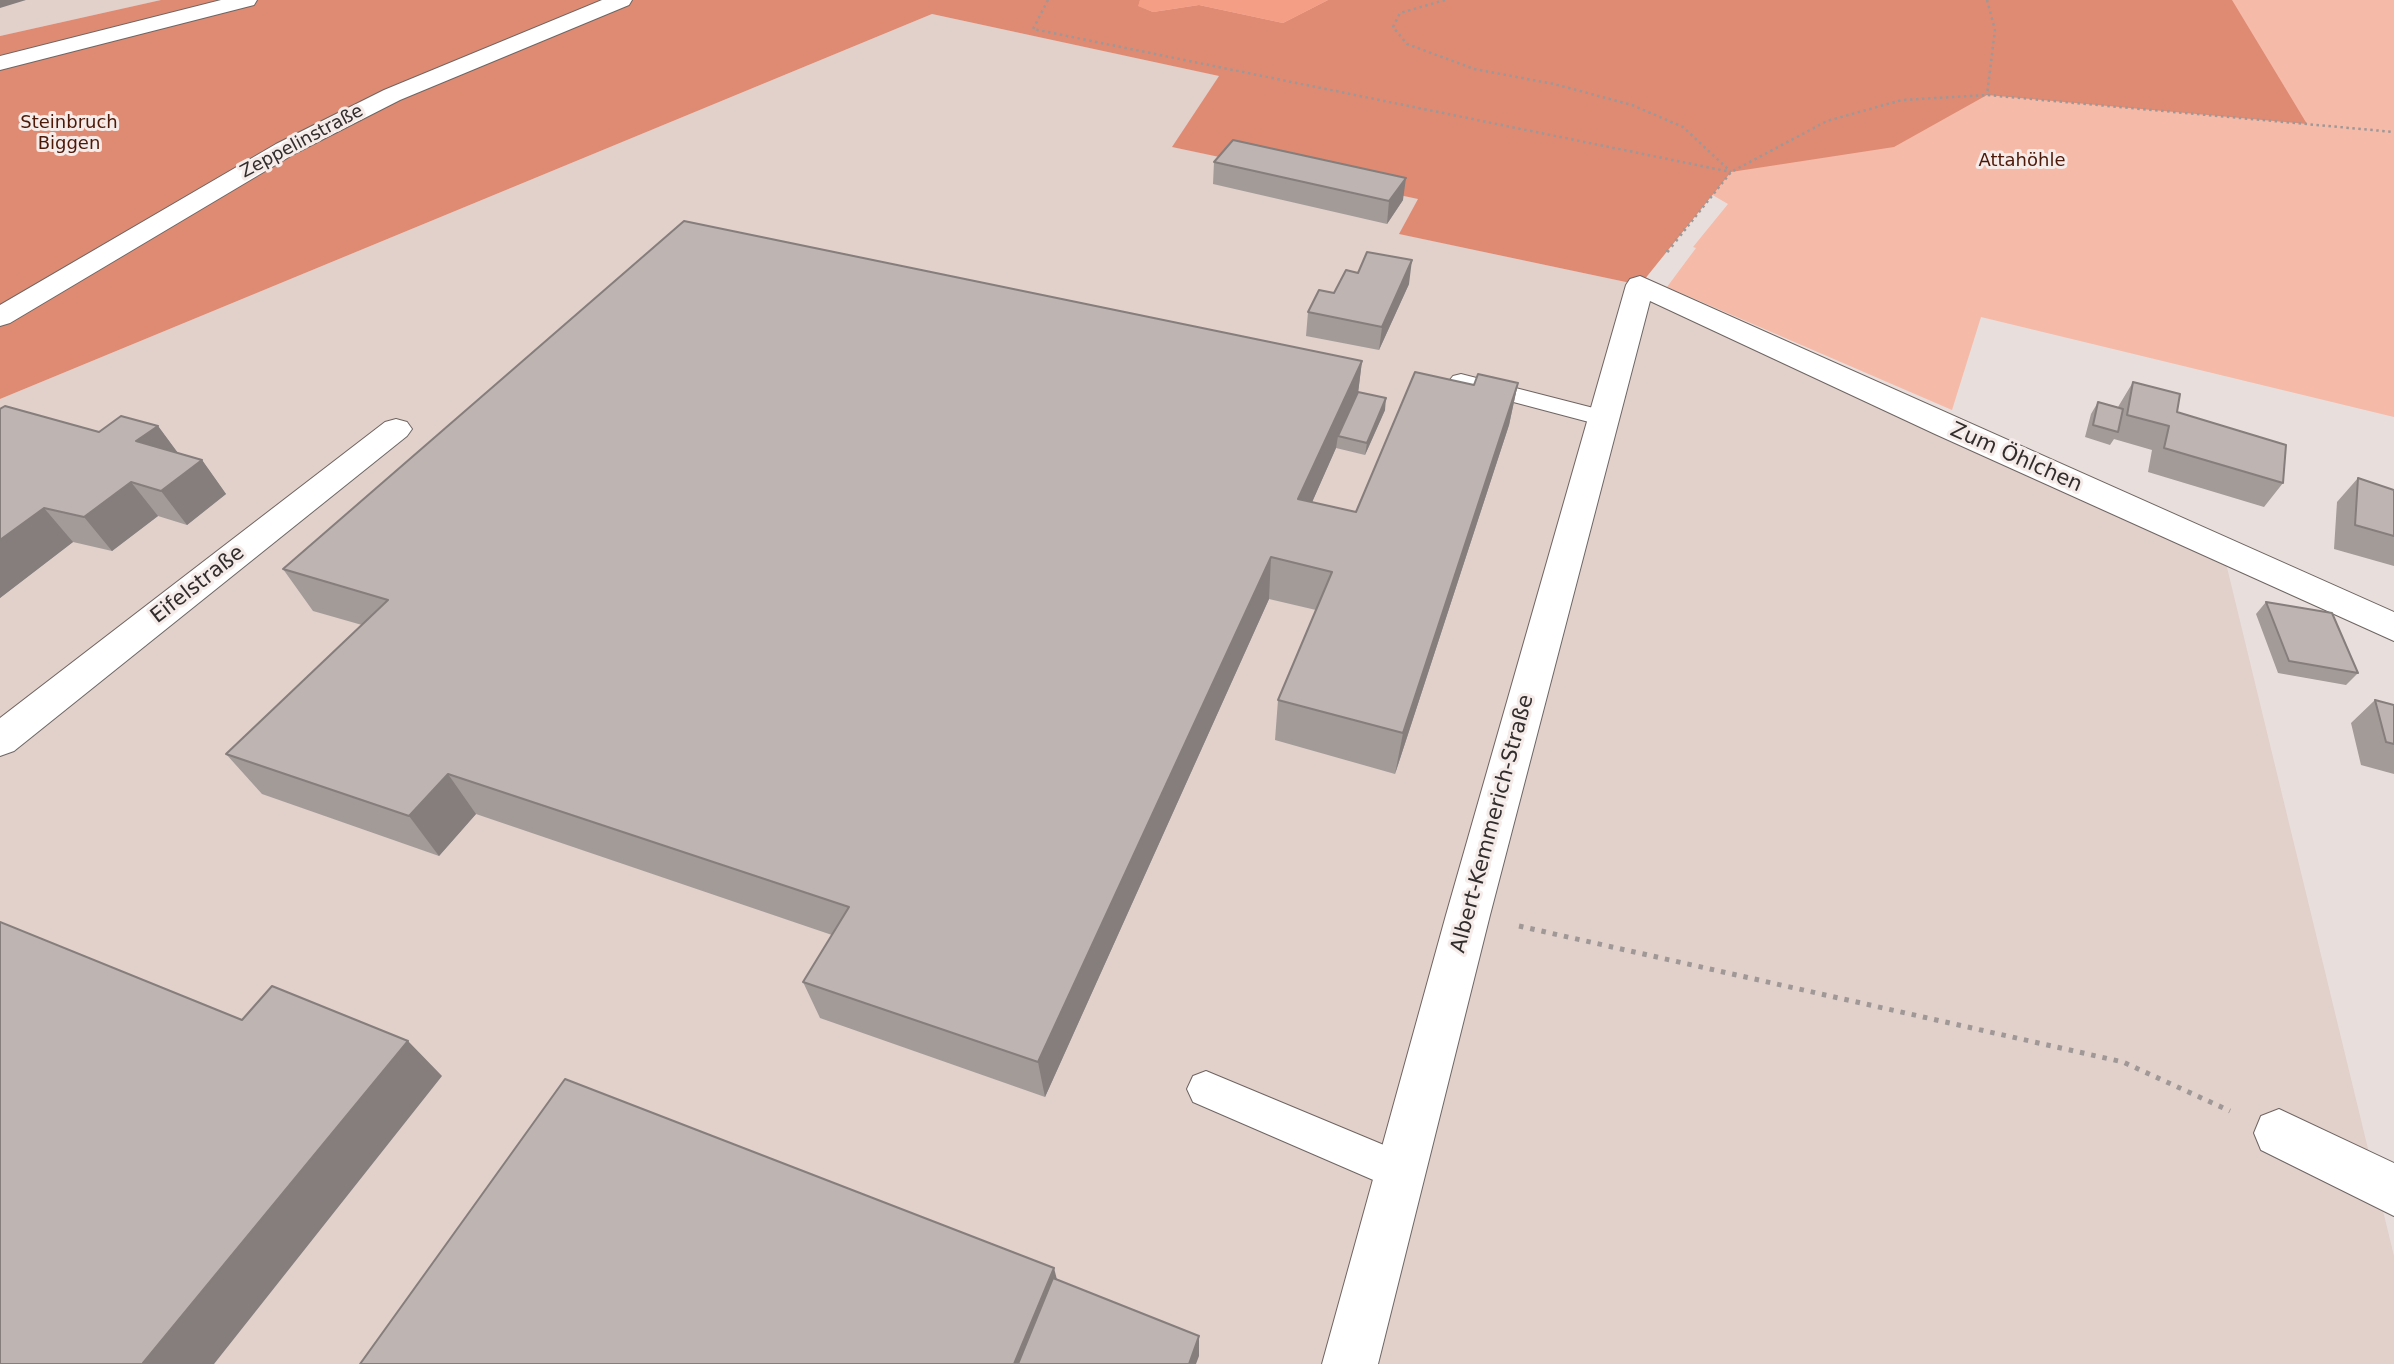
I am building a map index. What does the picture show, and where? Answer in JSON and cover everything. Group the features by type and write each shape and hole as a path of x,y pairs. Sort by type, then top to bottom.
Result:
{"street":[{"path":"0,63 246,0"},
{"name":"Zeppelinstraße","path":"0,317 285,149 380,101 621,0"},
{"name":"Albert-Kemmerich-Straße","path":"1350,1364 1468,915 1640,285"},
{"name":"Zum Öhlchen","path":"1640,285 1946,428 2394,627"},
{"name":"Eifelstraße","path":"0,740 396,429"},
{"path":"2278,1133 2394,1190"}],"lane":[{"path":"1461,382 1604,418"},
{"path":"1206,1090 1401,1172"}],"path":[{"path":"1048,0 1033,29 1731,172"},
{"path":"1445,0 1401,13 1394,27 1407,44 1474,69 1554,84 1632,105 1683,127 1731,172"},
{"path":"1987,0 1994,30 1987,95"},
{"path":"1640,285 1731,172 1827,121 1902,100 1987,95 2394,132"},
{"path":"1468,915 2123,1062 2278,1133"}],"shaded area":[{"path":"0,0 161,0 0,36"},
{"path":"1140,0 1328,0 1283,23 1199,5 1153,12 1138,6"},
{"path":"932,14 1220,76 1173,147 1419,199 1400,234 1640,285 2223,551 2394,1256 2394,1364 0,1364 0,399"}],"green space":[{"name":"Steinbruch Biggen","path":"161,0 1140,0 1139,6 1153,12 1199,5 1283,23 1328,0 2232,0 2307,124 1987,95 1894,147 1731,172 1640,285 1399,234 1418,199 1172,147 1219,76 932,14 0,399 0,36"},
{"name":"Attahöhle","path":"881,0 2394,0 2394,417 1981,317 1952,410 1667,287 1696,248 1693,247 1728,204 1668,169"}],"building":[{"path":"1233,140 1406,178 1389,201 1214,162"},
{"path":"684,221 1362,361 1298,499 1356,512 1415,372 1474,385 1478,374 1518,383 1403,733 1278,700 1332,572 1271,557 1038,1062 803,982 849,907 448,774 409,816 226,754 388,600 283,569"},
{"path":"1367,252 1412,260 1382,327 1308,312 1319,290 1334,293 1346,270 1358,273"},
{"path":"2133,382 2180,394 2177,412 2286,445 2283,483 2164,448 2169,426 2127,415"},
{"path":"1358,392 1386,398 1367,443 1338,436"},
{"path":"2098,402 2123,409 2118,432 2093,425"},
{"path":"5,406 99,432 121,416 158,426 136,441 202,460 161,491 131,482 84,517 44,508 0,540 0,409"},
{"path":"2358,478 2394,490 2394,536 2355,525"},
{"path":"2266,602 2332,613 2358,673 2289,661"},
{"path":"2375,700 2394,705 2394,744 2386,742"},
{"path":"0,922 242,1020 272,986 408,1041 143,1363 145,1364 0,1364"},
{"path":"565,1079 1054,1268 1014,1364 360,1364"},
{"path":"1053,1278 1199,1336 1189,1364 1018,1364"}]}
